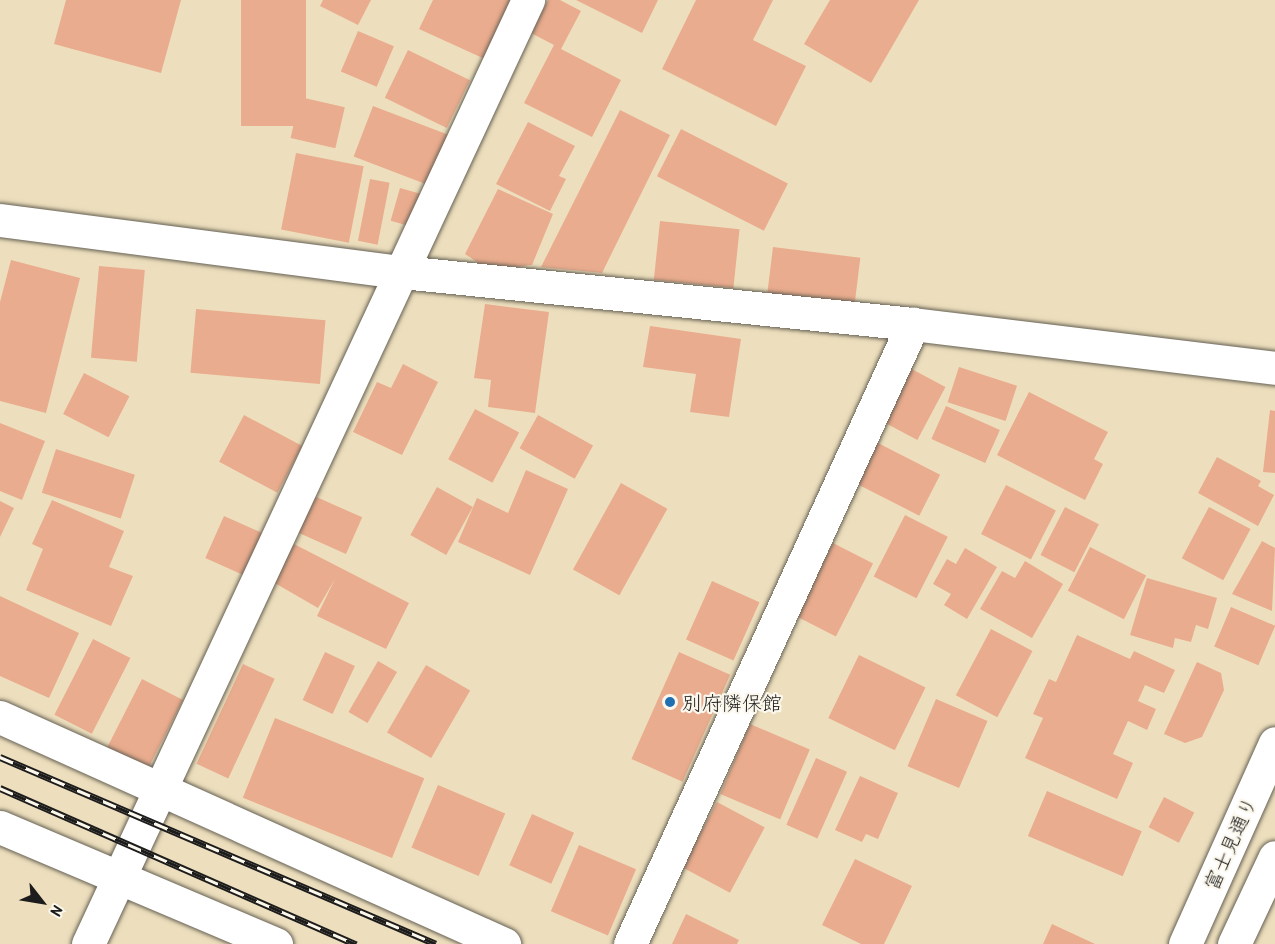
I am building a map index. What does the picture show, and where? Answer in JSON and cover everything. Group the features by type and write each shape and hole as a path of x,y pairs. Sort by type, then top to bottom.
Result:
{"street":[{"path":"88,944 528,0"},
{"path":"0,220 402,272 913,324 1275,368"},
{"path":"630,944 913,324"},
{"path":"0,717 504,944"},
{"name":"富士見通り","path":"1185,944 1275,743"},
{"path":"0,827 276,944"},
{"path":"1234,944 1275,857"}],"building":[{"path":"66,0 181,0 161,73 54,44"},
{"path":"241,0 306,0 306,126 241,126"},
{"path":"323,0 371,0 358,25 320,6"},
{"path":"433,0 514,0 487,60 419,29"},
{"path":"548,0 560,0 581,11 561,49 621,80 592,137 524,103 554,45 531,33"},
{"path":"576,0 658,0 642,33"},
{"path":"696,0 773,0 753,40 806,66 776,126 662,69"},
{"path":"830,0 919,0 871,83 804,44"},
{"path":"358,31 394,46 377,87 341,72"},
{"path":"408,50 470,80 447,128 385,98"},
{"path":"300,97 345,107 335,148 291,138"},
{"path":"373,106 451,136 432,187 354,156"},
{"path":"620,110 670,135 602,273 541,267"},
{"path":"528,122 575,146 559,176 566,179 550,211 496,184"},
{"path":"681,129 788,183 764,231 657,176"},
{"path":"296,153 364,166 349,243 281,230"},
{"path":"370,179 390,183 378,245 358,241"},
{"path":"400,188 421,194 412,227 391,221"},
{"path":"498,189 553,214 532,265 489,270 465,254"},
{"path":"660,221 740,229 733,288 654,280"},
{"path":"773,247 860,258 854,310 767,300"},
{"path":"11,260 80,278 46,413 0,401 0,302"},
{"path":"99,266 145,270 137,362 91,358"},
{"path":"485,304 549,312 535,413 488,407 491,380 474,378"},
{"path":"196,309 326,320 320,384 190,373"},
{"path":"650,326 741,339 729,417 690,412 696,374 643,367"},
{"path":"403,364 438,382 402,455 353,432 377,382 391,388"},
{"path":"904,365 945,387 917,440 876,418"},
{"path":"959,367 1017,386 1006,421 948,402"},
{"path":"84,373 129,396 109,437 63,414"},
{"path":"1029,392 1108,432 1094,459 1103,464 1085,500 997,455"},
{"path":"946,406 1000,430 985,463 931,439"},
{"path":"475,409 519,432 492,483 448,459"},
{"path":"1270,410 1275,411 1275,473 1263,472"},
{"path":"244,415 302,446 277,493 219,462"},
{"path":"538,415 593,446 575,479 520,448"},
{"path":"0,423 45,441 22,500 0,491"},
{"path":"876,442 940,475 919,516 855,483"},
{"path":"56,449 135,475 121,518 42,493"},
{"path":"1217,457 1261,481 1258,486 1274,495 1258,526 1198,493"},
{"path":"526,470 568,489 530,575 458,542 477,498 508,513"},
{"path":"621,483 667,509 619,595 573,570"},
{"path":"1006,485 1056,510 1031,559 981,534"},
{"path":"437,487 473,507 446,555 410,535"},
{"path":"312,495 362,517 346,554 296,532"},
{"path":"52,500 124,531 109,567 133,576 111,626 26,590 43,549 32,544"},
{"path":"0,501 14,508 0,537"},
{"path":"1065,507 1099,524 1074,572 1040,555"},
{"path":"1209,507 1250,529 1223,580 1182,558"},
{"path":"905,515 948,537 916,598 874,576"},
{"path":"224,516 264,534 245,576 205,558"},
{"path":"1262,541 1275,548 1272,611 1232,594"},
{"path":"833,543 873,563 836,636 796,616"},
{"path":"294,544 409,603 386,649 317,616 335,579 318,608 273,582"},
{"path":"1090,547 1146,576 1124,619 1068,591"},
{"path":"965,548 997,567 967,619 944,605 951,594 933,584 947,559 956,564"},
{"path":"1025,561 1063,584 1032,638 980,609 1002,571 1015,578"},
{"path":"1147,578 1217,598 1208,629 1196,625 1191,642 1175,638 1173,648 1130,635"},
{"path":"712,581 760,602 733,661 686,639"},
{"path":"0,596 79,633 49,698 0,676"},
{"path":"1231,607 1275,626 1258,665 1214,647"},
{"path":"991,629 1032,651 997,717 956,695"},
{"path":"1077,635 1130,659 1134,651 1175,670 1164,693 1145,685 1138,701 1156,709 1147,730 1128,721 1113,754 1133,763 1117,799 1025,758 1043,718 1033,714 1049,679 1056,682"},
{"path":"93,639 130,658 92,734 54,715"},
{"path":"325,652 355,666 333,714 303,700"},
{"path":"679,652 730,675 683,782 631,759"},
{"path":"859,655 926,687 895,750 828,718"},
{"path":"378,661 397,672 368,723 348,712"},
{"path":"1197,662 1221,673 1224,690 1202,737 1185,743 1164,734"},
{"path":"243,664 275,679 228,778 197,764"},
{"path":"426,665 470,690 431,758 387,733"},
{"path":"142,679 183,700 144,776 103,755"},
{"path":"936,699 988,721 959,788 907,766"},
{"path":"275,718 424,778 392,858 243,798"},
{"path":"750,724 810,749 780,819 720,794"},
{"path":"816,758 847,772 817,839 786,825"},
{"path":"860,776 898,793 878,839 866,834 862,842 835,830"},
{"path":"438,785 505,814 479,876 411,848"},
{"path":"1047,791 1142,831 1123,876 1028,836"},
{"path":"1164,797 1194,812 1179,843 1149,827"},
{"path":"717,802 765,827 730,893 682,867"},
{"path":"532,814 574,833 551,884 509,865"},
{"path":"579,845 636,869 608,936 551,911"},
{"path":"855,859 912,886 884,944 861,944 822,925"},
{"path":"686,914 739,940 737,944 672,944"},
{"path":"1052,924 1095,944 1043,944"}],"railway":[{"path":"0,757 436,944"},
{"path":"0,788 356,944"}],"place":[{"name":"別府隣保館","path":"670,702"}]}
